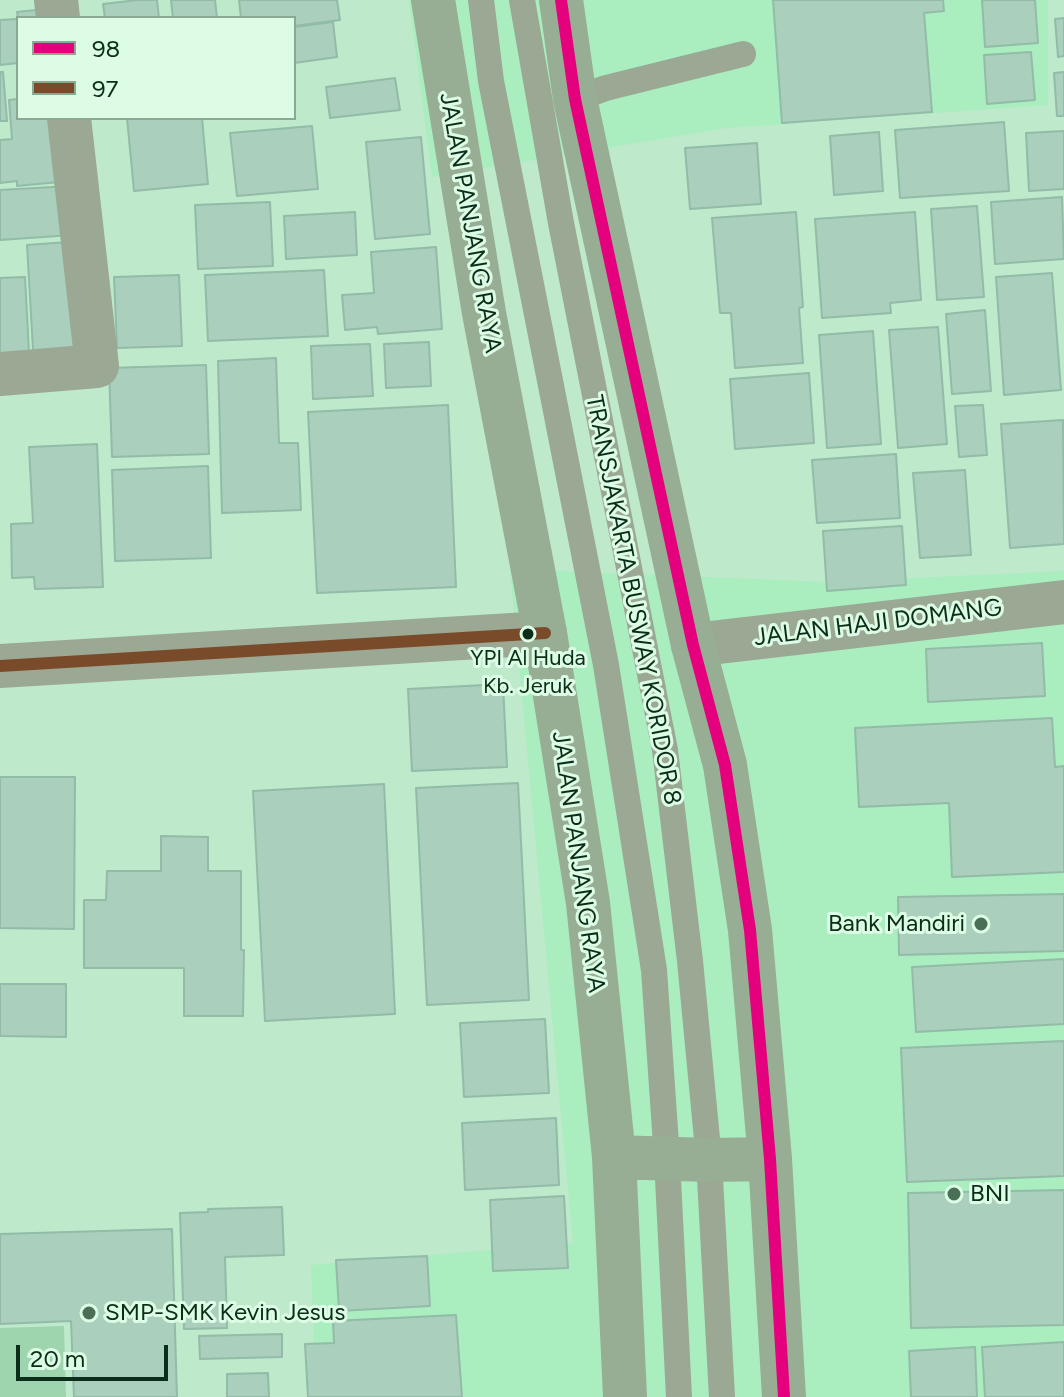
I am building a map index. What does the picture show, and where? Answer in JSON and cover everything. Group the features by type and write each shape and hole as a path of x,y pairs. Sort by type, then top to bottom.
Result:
{"main road":[{"name":"JALAN PANJANG RAYA","path":"433,0 484,313 545,633 588,903 614,1157 625,1397"},
{"path":"561,0 575,99 693,645 725,765 750,930 770,1159 784,1397"},
{"path":"614,1157 770,1159"}],"street":[{"path":"0,374 97,366 69,120"},
{"name":"JALAN HAJI DOMANG","path":"693,645 1064,602"},
{"path":"0,666 545,633"}],"lane":[{"name":"TRANSJAKARTA BUSWAY KORIDOR 8","path":"481,0 491,81 606,665 654,970 688,1159 722,1397"},
{"name":"TRANSJAKARTA BUSWAY KORIDOR 8","path":"522,0 564,239 665,750 690,961 688,1159 679,1397"},
{"path":"575,99 606,88 743,54"}],"shaded area":[{"path":"409,0 1048,0 1048,105 727,128 432,177"},
{"path":"510,569 826,582 1064,571 1064,1397 316,1397 311,1265 573,1243"},
{"path":"64,1326 66,1397 0,1397 0,1328"}],"building":[{"path":"157,0 159,16 105,16 103,4"},
{"path":"171,0 215,0 217,16 173,16"},
{"path":"239,0 337,0 340,20 296,26 296,16 241,16"},
{"path":"773,0 943,0 944,11 924,13 932,112 782,123"},
{"path":"982,0 1035,0 1038,43 985,47"},
{"path":"55,8 56,16 18,16 17,12"},
{"path":"1064,18 1064,56 1058,57 1055,19"},
{"path":"16,19 16,63 0,65 0,20"},
{"path":"333,22 337,57 296,63 296,27"},
{"path":"1031,52 1035,100 987,104 984,55"},
{"path":"0,72 3,72 7,121 0,121"},
{"path":"1064,72 1064,116 1057,116 1054,73"},
{"path":"395,78 400,110 330,118 326,87"},
{"path":"16,99 16,120 64,120 70,181 17,186 17,181 0,183 0,140 12,139 9,100"},
{"path":"127,120 202,120 208,184 134,191"},
{"path":"1004,122 1009,191 900,198 895,130"},
{"path":"312,126 318,189 237,196 230,133"},
{"path":"1064,131 1064,189 1029,191 1026,133"},
{"path":"879,132 883,191 834,195 830,136"},
{"path":"421,137 430,234 375,239 366,142"},
{"path":"757,143 761,204 690,209 685,148"},
{"path":"70,186 72,235 0,240 0,190"},
{"path":"1062,197 1064,259 995,264 991,202"},
{"path":"270,202 273,266 198,269 195,205"},
{"path":"977,206 984,297 937,300 931,209"},
{"path":"355,212 357,255 286,259 284,216"},
{"path":"796,212 803,307 799,308 803,363 735,368 731,313 720,313 712,218"},
{"path":"915,212 921,300 890,303 891,313 822,318 815,219"},
{"path":"81,241 87,363 34,367 27,245"},
{"path":"436,247 442,329 378,334 377,327 345,330 342,295 374,293 371,252"},
{"path":"324,270 328,336 208,341 205,275"},
{"path":"1052,273 1061,390 1004,395 996,277"},
{"path":"179,275 182,346 117,348 114,277"},
{"path":"25,277 29,352 0,353 0,278"},
{"path":"985,310 991,391 952,394 946,314"},
{"path":"938,327 947,444 898,448 889,330"},
{"path":"873,331 881,444 827,448 819,335"},
{"path":"429,342 431,386 386,388 384,344"},
{"path":"370,344 373,396 313,399 311,346"},
{"path":"276,358 279,443 298,443 301,510 222,513 218,361"},
{"path":"206,365 209,454 112,457 109,368"},
{"path":"809,373 814,443 735,449 730,379"},
{"path":"448,405 456,587 317,593 308,412"},
{"path":"983,405 987,455 959,457 955,406"},
{"path":"1063,420 1064,544 1010,548 1001,424"},
{"path":"97,444 103,587 35,589 34,577 12,578 11,524 33,523 29,447"},
{"path":"896,454 900,518 817,523 812,460"},
{"path":"208,466 211,558 115,561 112,470"},
{"path":"965,470 971,555 920,558 913,473"},
{"path":"902,526 906,585 827,591 823,531"},
{"path":"1042,643 1045,696 928,702 926,649"},
{"path":"503,684 507,767 412,771 408,689"},
{"path":"1052,718 1055,767 1064,766 1064,872 952,877 949,803 859,807 855,728"},
{"path":"0,777 75,777 74,929 0,928"},
{"path":"518,783 529,1000 427,1005 416,788"},
{"path":"384,784 395,1014 265,1021 253,791"},
{"path":"161,836 208,837 208,871 241,871 243,1016 184,1016 184,968 84,968 84,900 106,900 107,871 161,871"},
{"name":"Bank Mandiri","path":"1064,894 1064,951 899,955 898,897"},
{"path":"1064,959 1064,1024 916,1032 912,967"},
{"path":"0,984 66,984 66,1037 0,1036"},
{"path":"545,1019 549,1093 464,1097 460,1023"},
{"path":"1064,1041 1064,1176 907,1182 901,1048"},
{"path":"556,1118 559,1185 465,1190 462,1123"},
{"path":"1064,1190 1064,1325 911,1328 908,1193"},
{"path":"564,1196 568,1268 493,1271 490,1200"},
{"path":"282,1207 284,1255 225,1257 227,1328 184,1329 180,1213"},
{"name":"SMP-SMK Kevin Jesus","path":"172,1229 177,1397 74,1397 71,1321 0,1324 0,1234"},
{"path":"427,1256 430,1306 339,1311 336,1260"},
{"path":"456,1315 462,1397 308,1397 305,1344 334,1343 333,1321"},
{"path":"282,1334 282,1357 200,1359 199,1336"},
{"path":"1064,1342 1064,1397 985,1397 982,1347"},
{"path":"975,1347 977,1397 911,1397 909,1351"},
{"path":"268,1373 269,1397 227,1397 227,1374"}],"transit line":[{"name":"98","path":"561,0 575,99 693,645 725,765 750,930 770,1159 784,1397"},
{"name":"97","path":"0,666 545,633"}],"place":[{"name":"YPI Al Huda Kb. Jeruk","path":"528,634"},
{"name":"Bank Mandiri","path":"981,924"},
{"name":"BNI","path":"954,1194"},
{"name":"SMP-SMK Kevin Jesus","path":"89,1313"}]}
